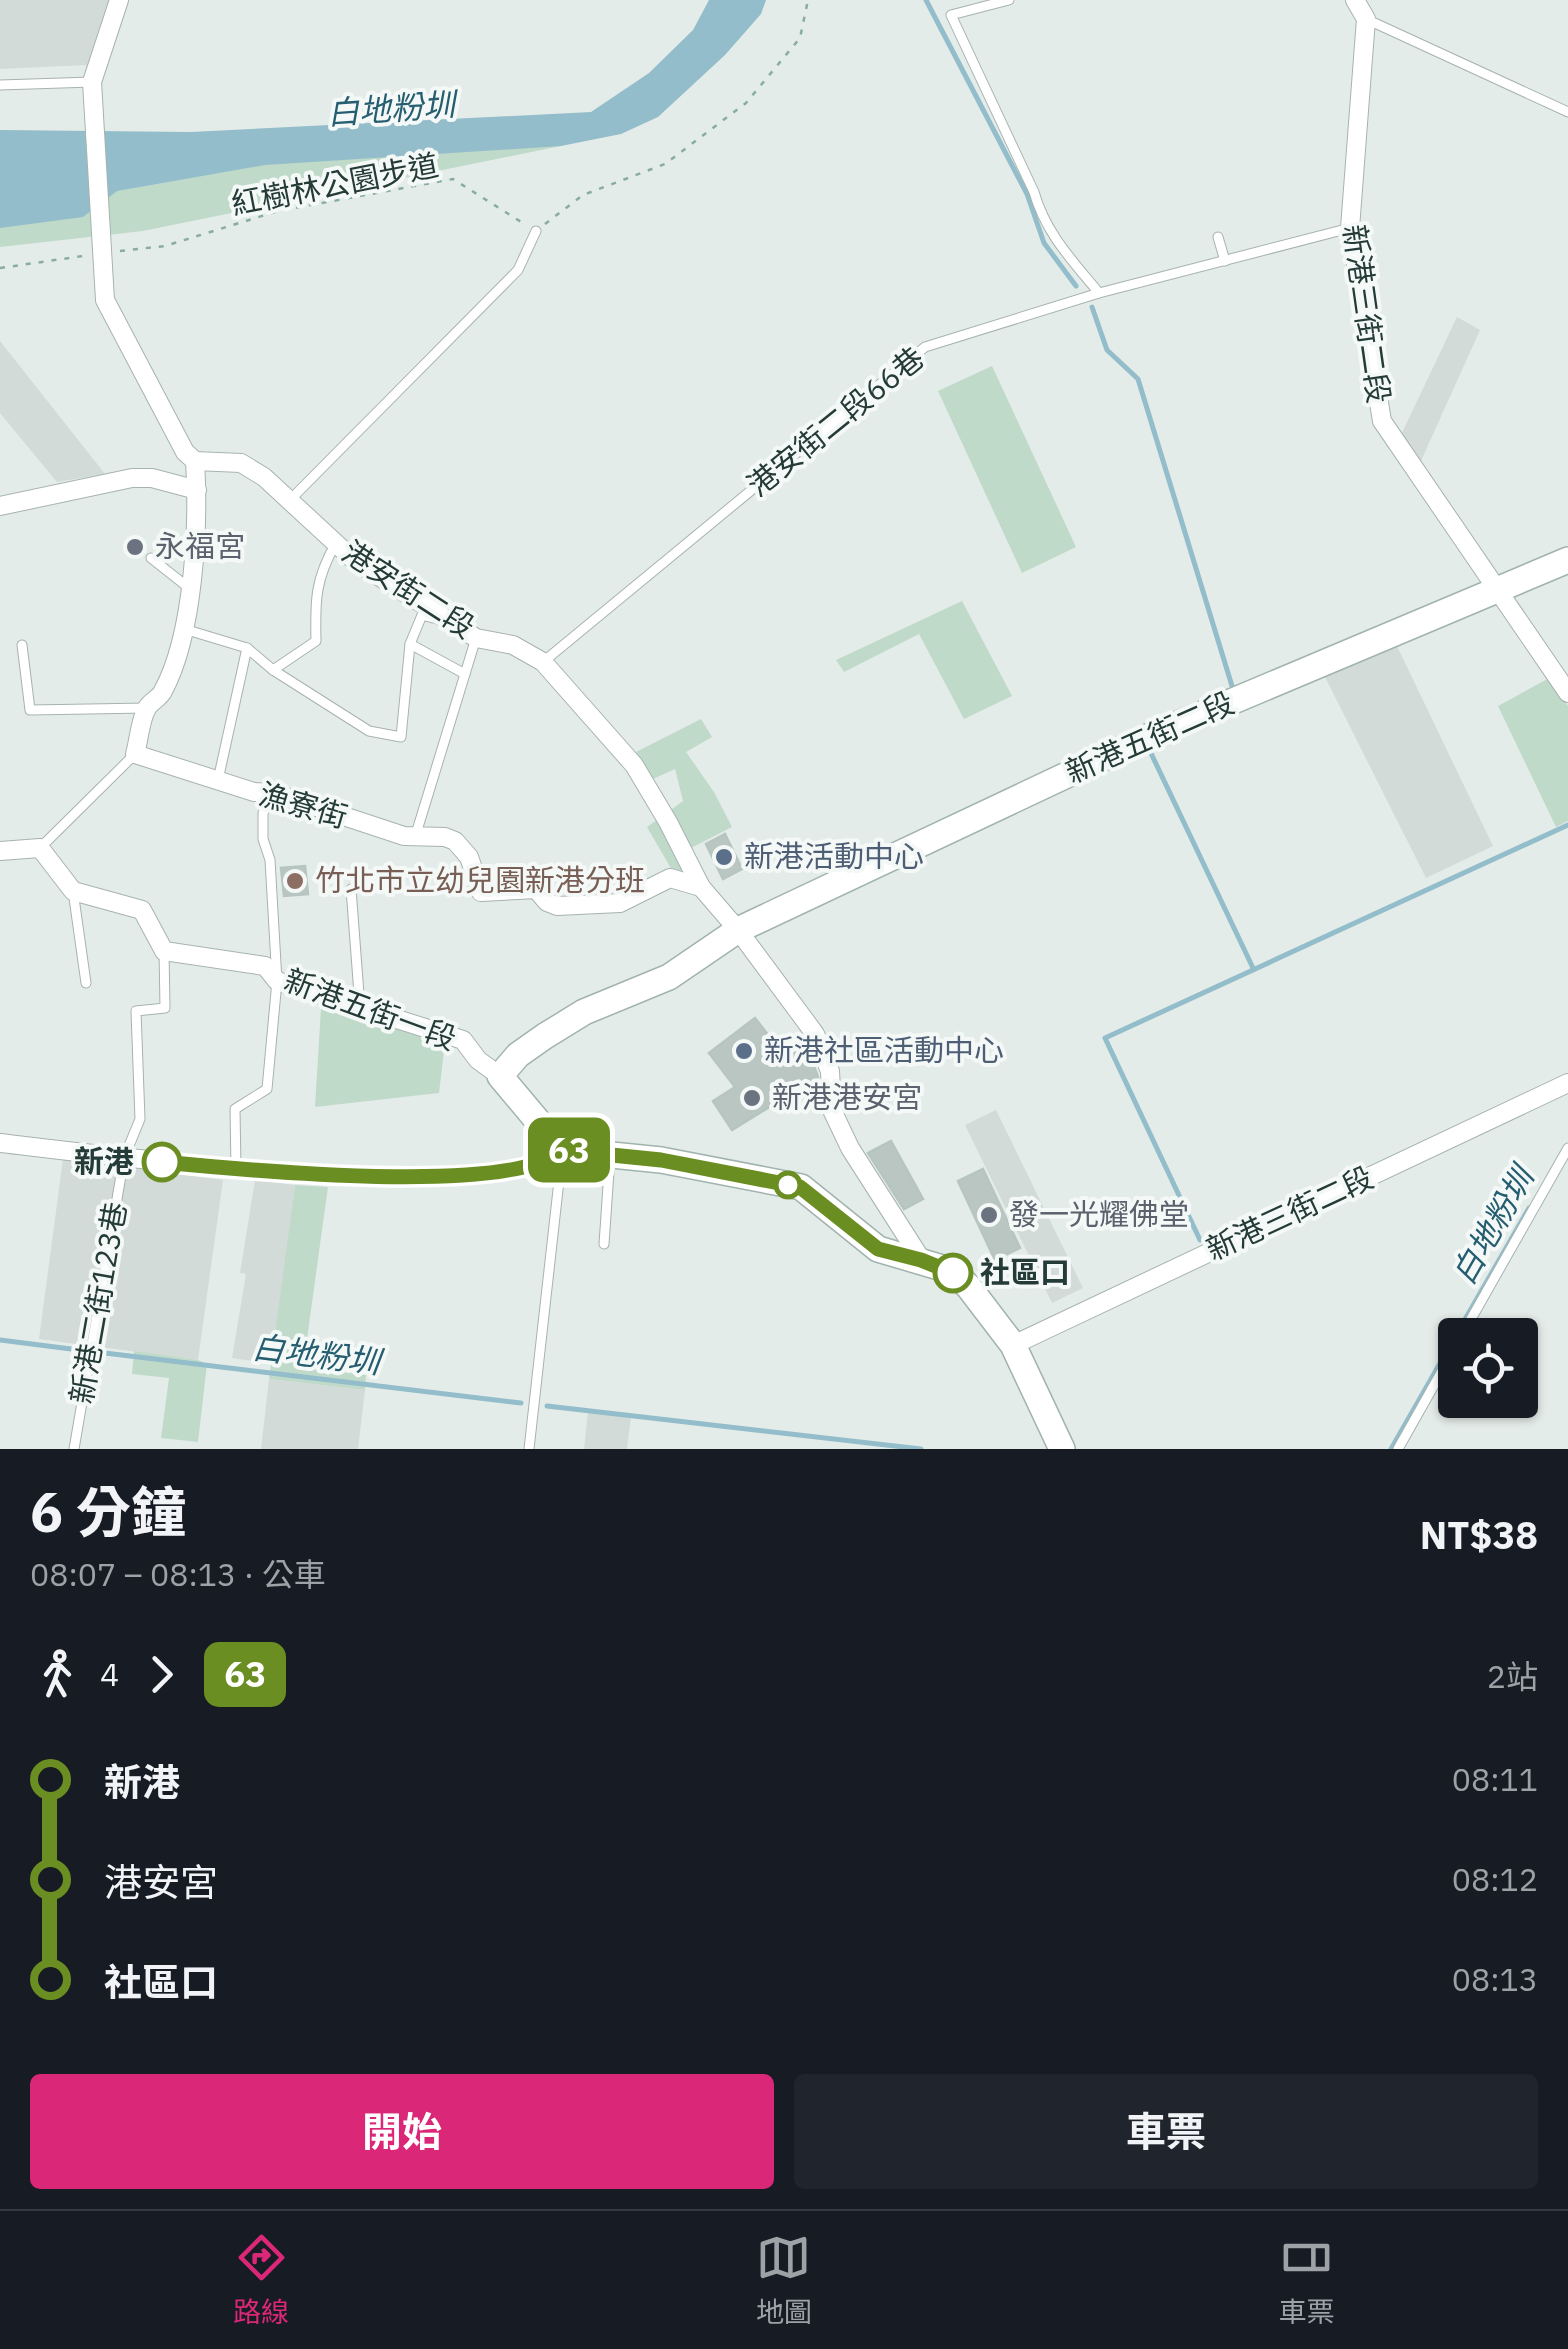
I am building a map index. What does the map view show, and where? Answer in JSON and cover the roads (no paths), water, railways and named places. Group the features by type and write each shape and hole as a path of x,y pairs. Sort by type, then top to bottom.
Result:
{"street":[{"path":"119,0 92,82 105,300 185,452 196,460 197,490 191,590 184,629 162,694 147,708 135,754"},
{"path":"1355,0 1366,19"},
{"name":"新港三街二段","path":"1366,19 1350,228 1382,421 1568,694"},
{"name":"港安街二段","path":"196,460 241,463 264,477 355,561 476,638 513,645 543,662 634,765 702,887 816,1034 830,1071 832,1110 850,1148 921,1260"},
{"path":"0,506 132,478 152,478 197,490"},
{"name":"新港五街二段","path":"738,930 1142,740 1568,560"},
{"name":"漁寮街","path":"135,754 404,836 445,837 462,847 481,892 536,889 547,902 557,906 620,903 670,878 702,887"},
{"path":"0,852 40,848 73,891 142,910 164,951"},
{"path":"738,930 670,978 584,1012 544,1036 518,1055 500,1076 562,1150 661,1160 800,1187 878,1249 949,1270 968,1286 1013,1345 1062,1449"},
{"name":"新港五街一段","path":"164,951 265,966 277,980 462,1040 478,1060 500,1076"},
{"name":"新港三街二段","path":"1013,1345 1568,1083"},
{"path":"0,1143 236,1169 383,1177 509,1172 552,1159 562,1150"}],"lane":[{"path":"1009,0 951,16 1034,192 1042,219 1054,240 1100,293"},
{"path":"1366,19 1568,112"},
{"path":"0,85 92,82"},
{"name":"港安街二段66巷","path":"543,662 925,347 1100,293 1350,228"},
{"path":"290,501 518,270 536,230"},
{"path":"1218,237 1225,260"},
{"path":"273,670 316,641 315,592 336,543"},
{"path":"151,558 191,590"},
{"path":"184,629 247,648 273,670 369,731 401,738 410,644 422,615 459,627"},
{"path":"414,837 476,638"},
{"path":"410,644 465,674"},
{"path":"22,645 30,710 147,708"},
{"path":"218,780 247,648"},
{"path":"40,848 135,754"},
{"path":"236,1169 235,1109 267,1090 277,980 270,860 262,839 263,813 274,794"},
{"path":"351,889 360,1007"},
{"path":"73,891 86,983"},
{"name":"新港二街123巷","path":"74,1449 124,1158 140,1119 136,1011 165,1008 164,951"},
{"path":"1472,1318 1568,1148"},
{"path":"529,1449 562,1150"},
{"path":"604,1244 610,1154"},
{"path":"1398,1449 1438,1378"}],"water":[{"path":"709,0 766,0 761,14 725,55 658,117 621,134 561,146 265,165 117,191 83,217 0,228 0,130 191,132 591,112 649,73 693,30"}],"waterway":[{"path":"926,0 1027,194 1044,243 1076,286"},
{"path":"1092,307 1107,350 1138,379 1232,686"},
{"path":"1152,747 1149,749 1253,968"},
{"path":"1200,1240 1105,1038 1568,825"},
{"name":"白地粉圳","path":"1466,1318 1529,1208"},
{"name":"白地粉圳","path":"0,1340 79,1350"},
{"name":"白地粉圳","path":"105,1353 521,1403"},
{"name":"白地粉圳","path":"1391,1449 1438,1367"},
{"name":"白地粉圳","path":"547,1406 921,1449"}],"place":[{"name":"永福宮","path":"135,547"},
{"name":"新港活動中心","path":"724,857"},
{"name":"竹北市立幼兒園新港分班","path":"295,881"},
{"name":"新港社區活動中心","path":"744,1051"},
{"name":"新港港安宮","path":"752,1098"},
{"name":"新港","path":"162,1162"},
{"name":"發一光耀佛堂","path":"989,1215"},
{"name":"社區口","path":"953,1273"}]}
